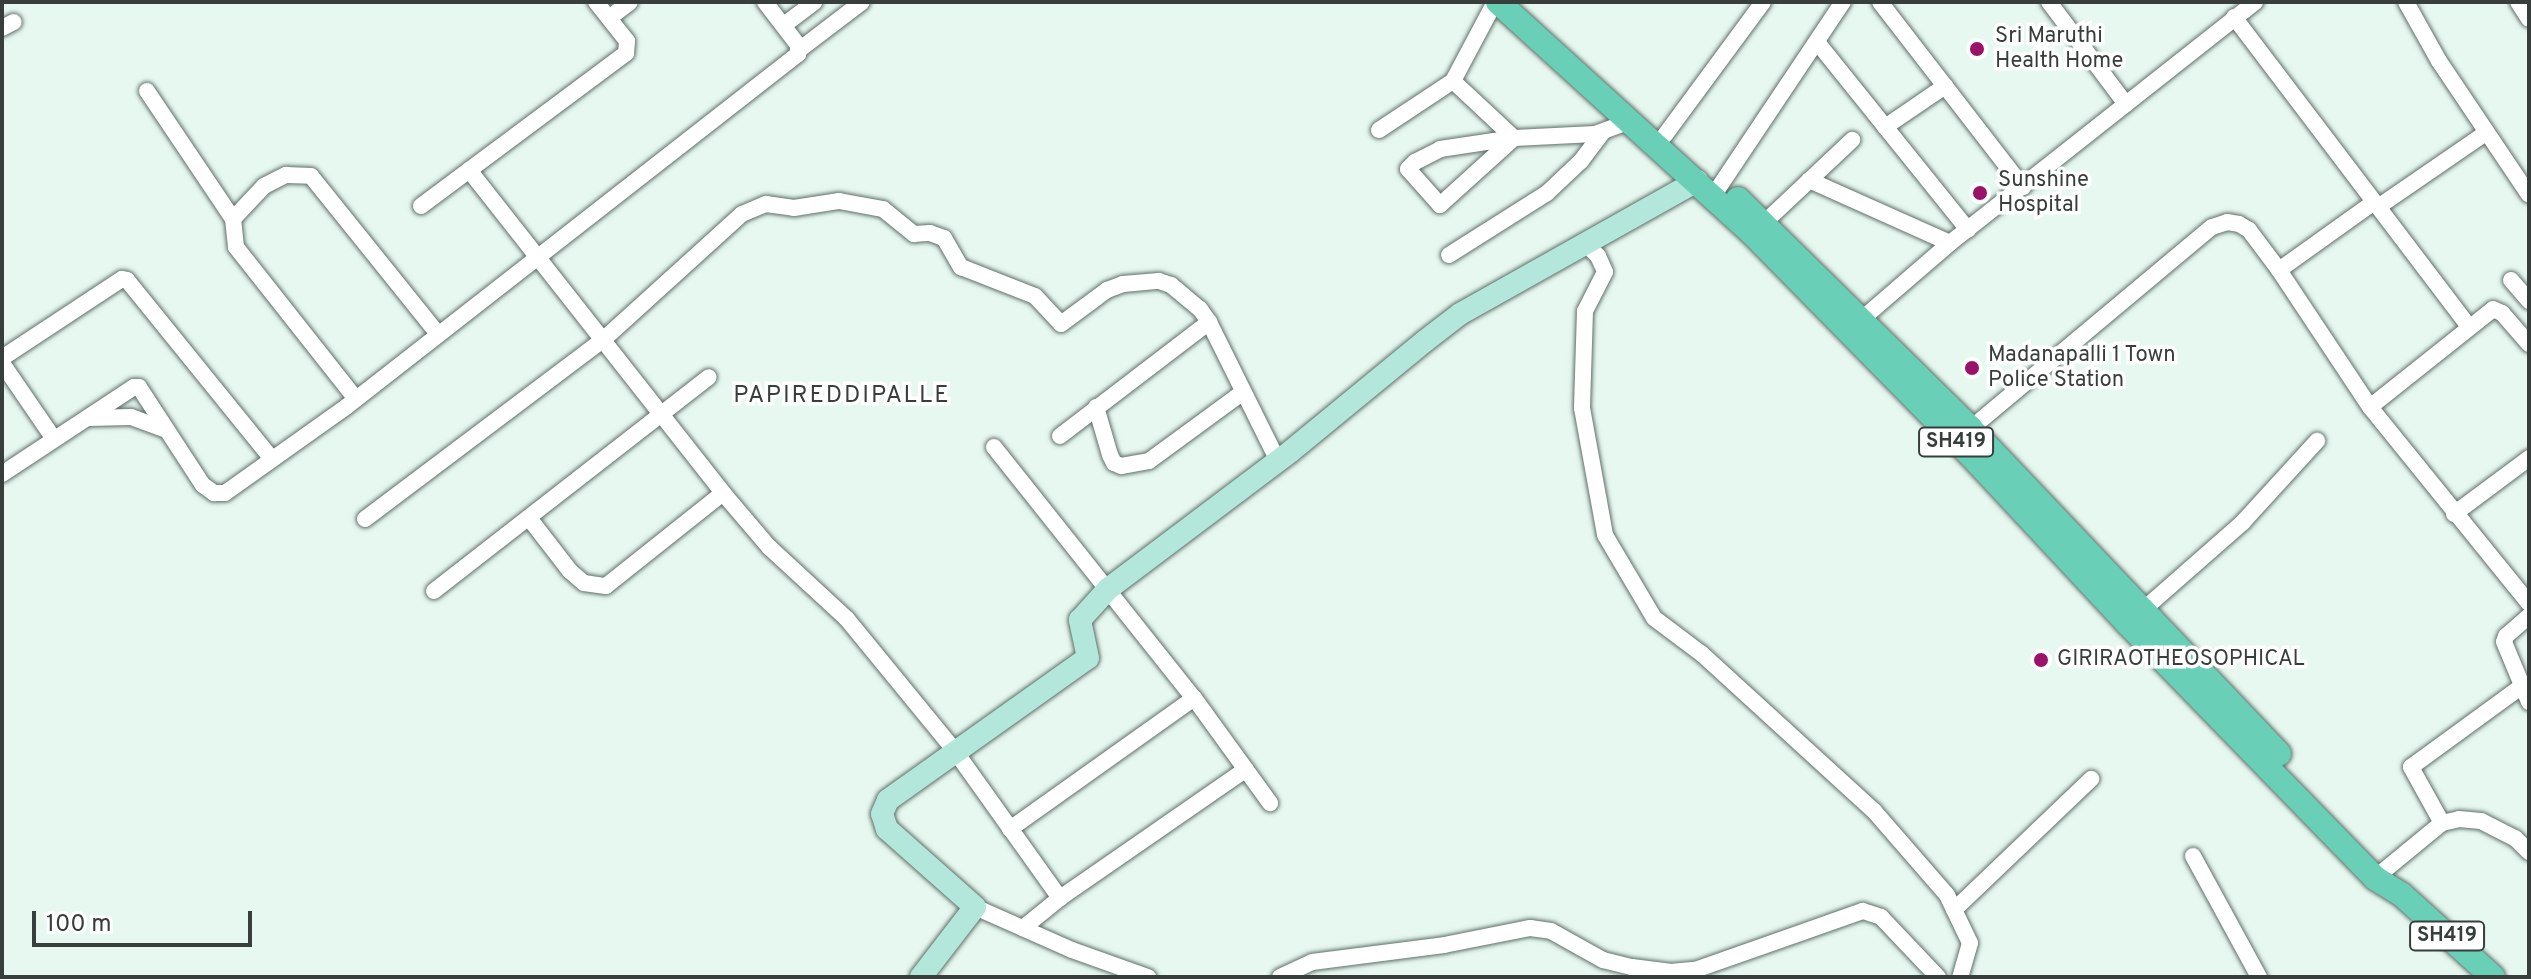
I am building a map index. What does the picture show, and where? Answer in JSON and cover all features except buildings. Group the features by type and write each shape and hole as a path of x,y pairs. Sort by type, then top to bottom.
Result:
{"main road":[{"name":"SH419","path":"1497,2 1630,121 1710,187 2143,610 2380,873"},
{"name":"SH419","path":"1522,2 1665,135 1710,187 1765,222 1854,325"},
{"name":"SH419","path":"1963,435 2380,873 2493,977"}],"street":[{"path":"421,206 626,53 627,41 596,2"},
{"path":"609,18 630,2"},
{"path":"765,2 799,50"},
{"path":"784,25 814,2"},
{"path":"2,474 139,387 203,485 214,493 225,493 356,399 862,2"},
{"path":"1379,130 1453,81 1497,2"},
{"path":"1665,135 1763,2"},
{"path":"1148,977 975,907 887,829 882,814 888,800 1088,658 1080,620 1108,589 1278,461 1348,401 1460,314 1585,243 1710,187 1843,2"},
{"path":"1880,2 2023,187"},
{"path":"2049,2 2126,104"},
{"path":"2406,2 2439,61 2529,195"},
{"path":"2518,2 2529,19"},
{"path":"1854,325 1950,243 2250,3"},
{"path":"2234,17 2469,327"},
{"path":"1817,42 1968,230"},
{"path":"1453,81 1514,138"},
{"path":"1885,127 1945,86"},
{"path":"147,91 233,219 236,247 356,399"},
{"path":"1514,138 1440,205 1408,169 1415,162 1453,145 1514,138 1603,132 1630,121"},
{"path":"1449,255 1547,193 1581,161 1603,132"},
{"path":"2279,270 2487,132"},
{"path":"1765,222 1852,140"},
{"path":"469,170 723,493 769,547 847,619 955,751 1060,898"},
{"path":"233,219 264,186 286,175 311,176 438,334"},
{"path":"1809,180 1950,243"},
{"path":"365,519 604,339 755,206 794,208 839,201 883,209 914,234 939,235 949,243 961,267 1035,296 1061,324 1107,290 1123,284 1159,281 1180,290 1209,322 1278,461"},
{"path":"1963,435 2212,227 2227,222 2249,230 2370,407 2529,603"},
{"path":"1585,243 1598,256 1605,272 1585,311 1582,408 1605,535 1654,618 1702,654 1874,811 1947,895 1970,943 1960,977"},
{"path":"54,439 2,360 122,279 127,280 272,459"},
{"path":"2511,280 2529,300"},
{"path":"2370,407 2469,327 2497,309 2529,344"},
{"path":"1060,436 1209,322"},
{"path":"434,591 709,377"},
{"path":"1096,407 1110,455 1114,463 1121,466 1149,461 1242,393"},
{"path":"87,418 131,417 168,431"},
{"path":"2143,610 2243,522 2317,441"},
{"path":"994,447 1194,698 1270,803"},
{"path":"2454,514 2529,458"},
{"path":"529,518 570,571 584,583 606,586 723,493"},
{"path":"2529,616 2506,636 2504,642 2529,702"},
{"path":"2442,823 2411,767 2522,686"},
{"path":"1010,829 1194,698"},
{"path":"1023,928 1060,898 1246,769"},
{"path":"1954,910 2091,779"},
{"path":"2380,873 2442,823 2481,821 2515,838 2529,852"},
{"path":"2193,856 2259,977"},
{"path":"921,977 975,907"},
{"path":"1280,977 1312,962 1444,945 1530,928 1551,931 1571,945 1618,964 1670,972 1695,970 1863,911 1881,917 1938,977"}],"place":[{"name":"Sri Maruthi Health Home","path":"1977,49"},
{"name":"Sunshine Hospital","path":"1980,193"},
{"name":"Madanapalli 1 Town Police Station","path":"1972,368"},
{"name":"GIRIRAOTHEOSOPHICAL","path":"2041,660"}],"district":[{"name":"PAPIREDDIPALLE","path":"842,397"}]}
